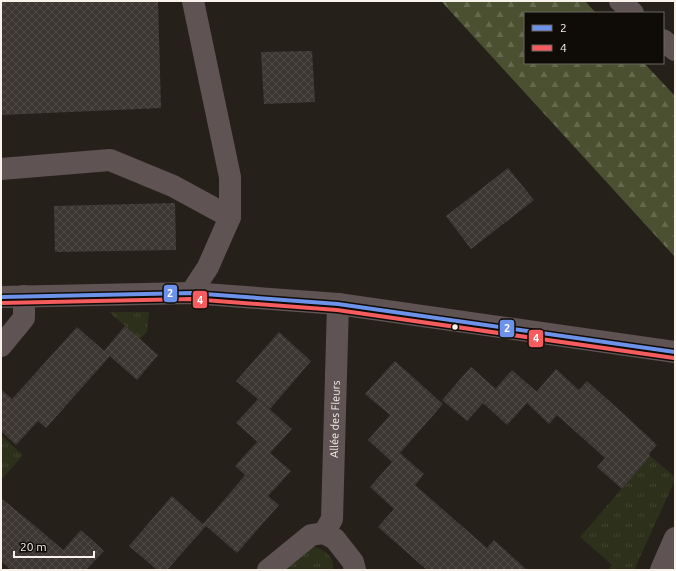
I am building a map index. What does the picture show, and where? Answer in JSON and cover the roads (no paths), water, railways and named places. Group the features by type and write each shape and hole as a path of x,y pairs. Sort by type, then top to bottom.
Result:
{"street":[{"path":"191,293 208,267 230,217 230,177 193,1"},
{"path":"620,1 632,12"},
{"path":"664,41 675,50"},
{"path":"1,169 110,160 172,186 230,217"},
{"path":"1,297 191,293 338,304 675,352"},
{"path":"1,346 24,318 24,296"},
{"name":"Allée des Fleurs","path":"324,532 332,519 338,304"},
{"path":"268,570 311,535 324,532 335,539 353,562 355,570"},
{"path":"661,570 675,538"}]}
